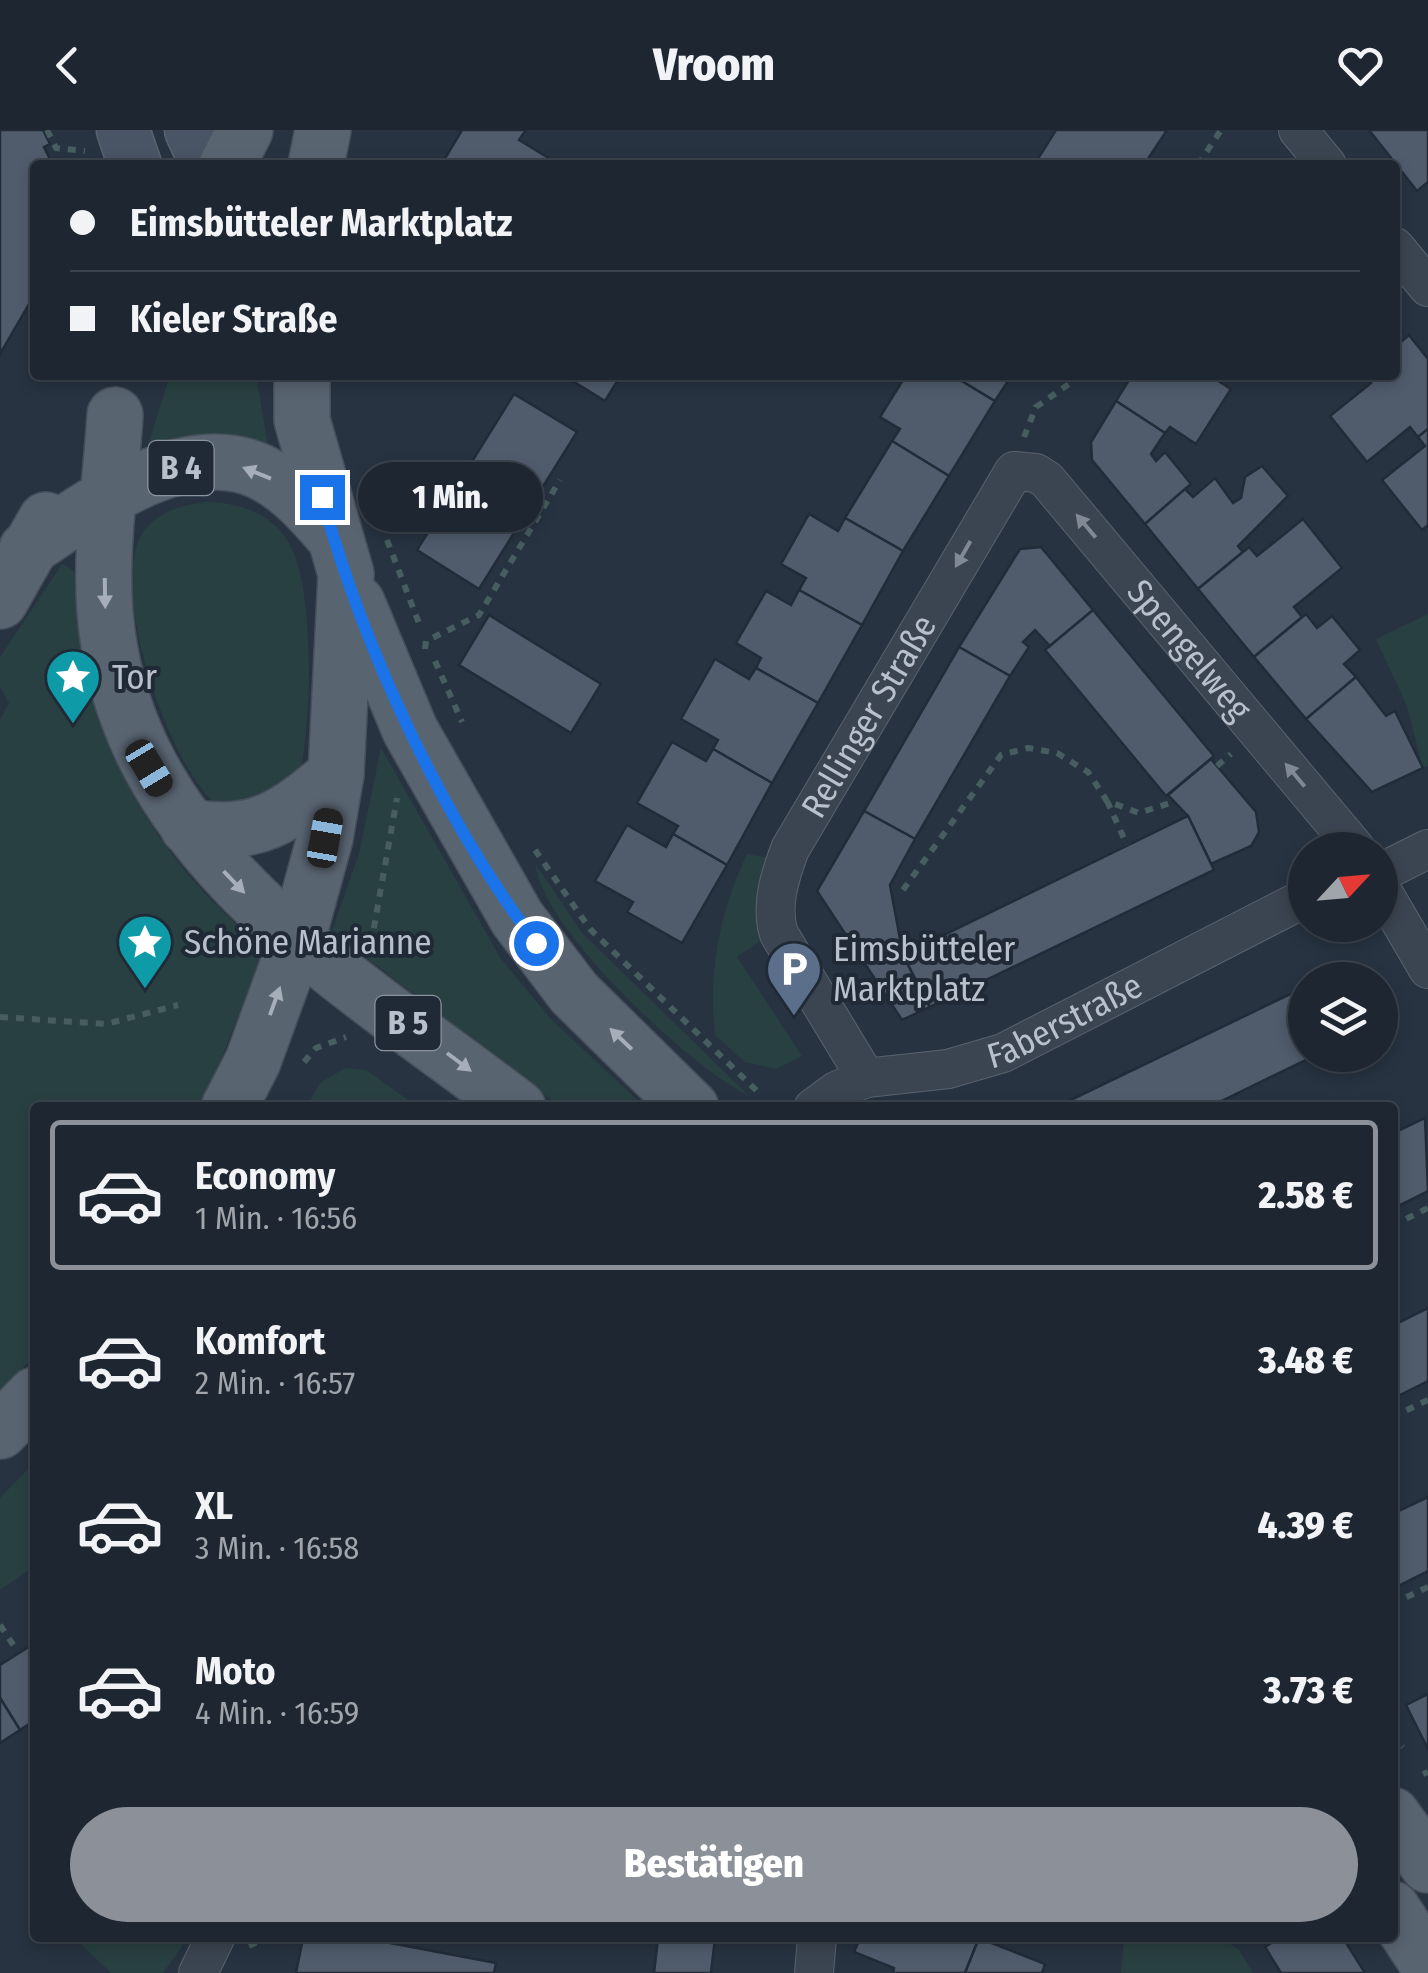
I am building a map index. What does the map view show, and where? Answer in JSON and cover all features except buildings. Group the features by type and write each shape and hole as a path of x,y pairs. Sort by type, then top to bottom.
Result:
{"main road":[{"path":"191,130 206,160"},
{"path":"229,160 244,130"},
{"path":"317,160 322,130"},
{"path":"297,390 339,553 410,730 517,918 574,994 684,1102"},
{"name":"B 4","path":"0,601 122,395"},
{"name":"B 5","path":"122,395 104,549 105,615 120,692 149,768 188,827 227,874 297,940 510,1102"},
{"name":"B 4","path":"27,550 110,496 176,469 242,466 261,472 300,497 339,553"},
{"path":"232,1102 253,1061 297,940 325,838 336,774 339,553"},
{"path":"188,827 236,832 267,824 336,774"},
{"path":"0,1431 30,1399"},
{"path":"1414,1787 1428,1865"},
{"path":"1398,1918 1428,1964"}],"street":[{"path":"1298,130 1323,160"},
{"path":"1400,253 1428,287"},
{"name":"Spengelweg","path":"1014,471 1036,473 1047,480 1342,832"},
{"name":"Rellinger Straße","path":"866,1078 778,934 775,909 790,849 1014,471"},
{"path":"1398,863 1428,848"},
{"name":"Faberstraße","path":"821,1102 836,1090 866,1078 948,1069 1002,1052 1288,907"},
{"path":"1398,918 1428,969"},
{"path":"198,1973 232,1942"},
{"path":"814,1973 817,1942"}],"path":[{"path":"48,130 56,148 116,149"},
{"path":"1201,160 1221,130"},
{"path":"1014,471 1036,407 1075,380"},
{"path":"426,641 479,615 560,480"},
{"path":"386,537 466,731"},
{"path":"904,890 1001,755 1028,748 1057,752 1088,772 1127,844"},
{"path":"368,959 400,784"},
{"path":"1107,801 1139,814 1173,802"},
{"path":"528,840 590,928 757,1091"},
{"path":"0,1017 106,1024 178,1005"},
{"path":"300,1070 316,1048 343,1040"},
{"path":"1398,1223 1428,1208"},
{"path":"1398,1414 1428,1400"},
{"path":"1398,1601 1428,1587"},
{"path":"0,1625 16,1649"},
{"path":"1398,1741 1403,1747"}],"green space":[{"path":"168,380 257,380 268,446 146,452"},
{"path":"207,502 252,511 271,522 287,540 297,561 303,590 309,662 306,735 296,789 220,808 201,788 165,720 139,637 133,597 133,562 147,528 170,511"},
{"path":"62,564 74,571 88,677 99,717 132,792 153,828 204,893 265,948 204,1102 30,1102 30,1360 0,1392 0,720 9,703 0,686 0,657"},
{"path":"1428,614 1428,765 1423,768 1407,706 1376,639"},
{"path":"381,748 501,959 551,1019 640,1102 554,1102 332,931 359,854"},
{"path":"747,854 776,859 765,883 760,941 737,957 802,1056 776,1069 745,1062 715,1035 713,988 718,942"},
{"path":"536,865 583,934 748,1095 693,1057 623,994 563,923 544,891"},
{"path":"346,1068 366,1070 411,1102 309,1102 321,1082"},
{"path":"30,1467 30,1569 0,1590 0,1498"},
{"path":"185,1942 163,1973 111,1973 81,1944"},
{"path":"1124,1942 1228,1942 1239,1950 1253,1973 1121,1973"}],"place":[{"name":"Tor","path":"73,726"},
{"name":"Schöne Marianne","path":"145,991"},
{"name":"Eimsbütteler Marktplatz","path":"794,1018"}],"route":[{"path":"322,497 331,533 378,662 410,730 517,918 536,943"}]}
